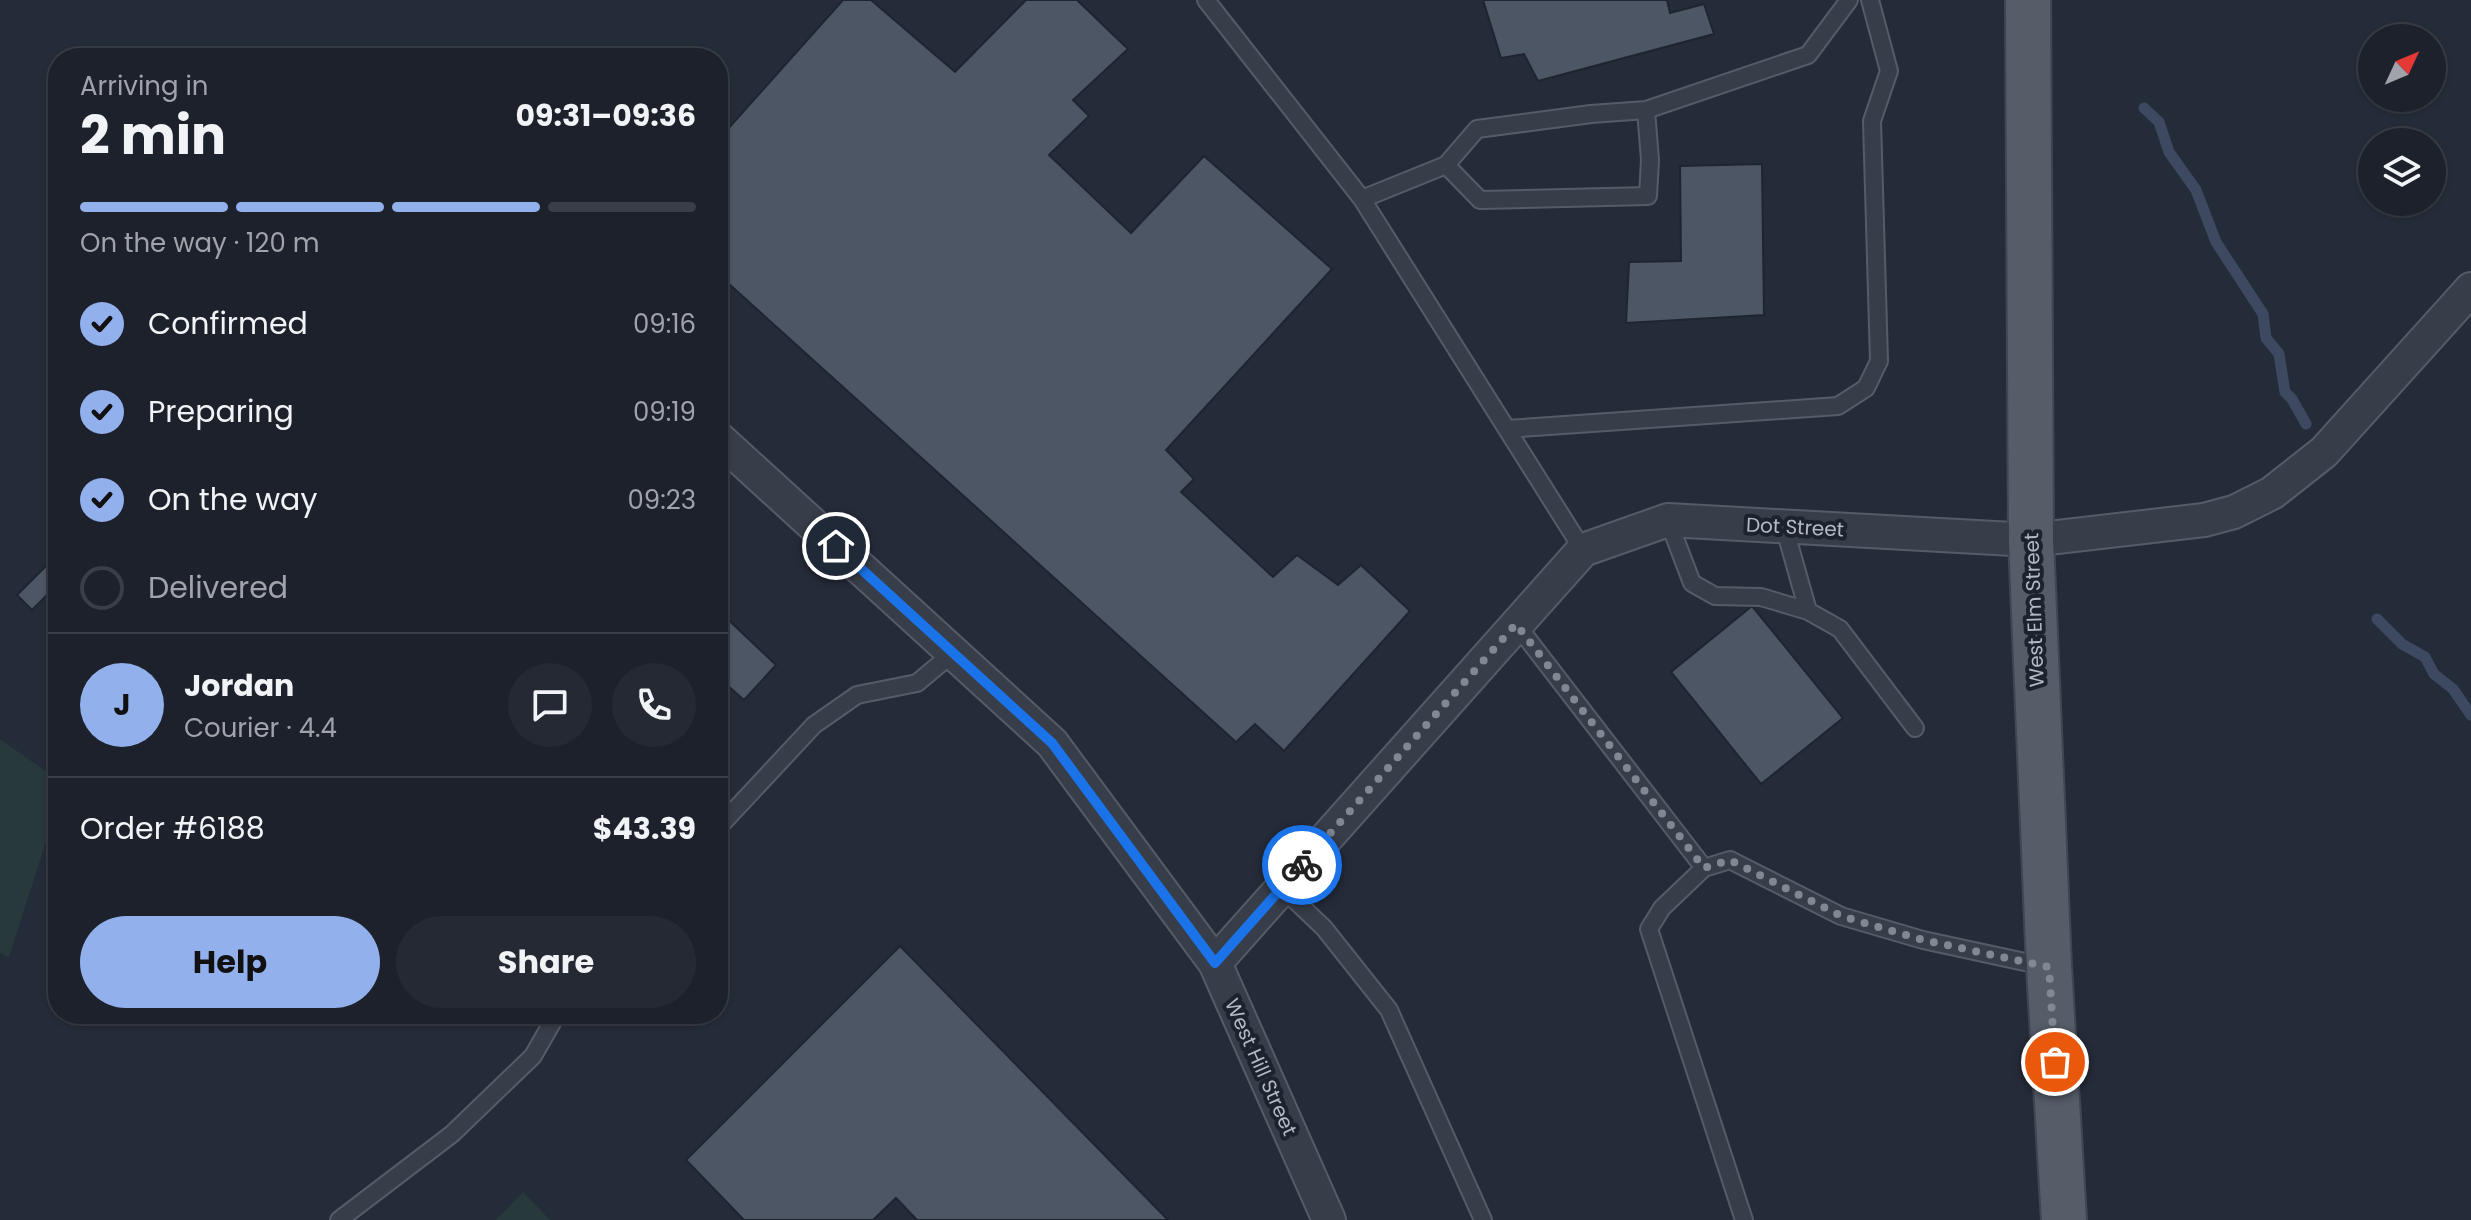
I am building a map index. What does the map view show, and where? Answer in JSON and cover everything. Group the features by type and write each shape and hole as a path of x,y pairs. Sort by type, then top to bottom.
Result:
{"main road":[{"name":"West Elm Street","path":"2028,0 2031,540 2049,967 2064,1220"}],"street":[{"name":"Dot Street","path":"1215,963 1583,550 1668,520 2031,540 2204,520 2234,512 2272,493 2324,452 2471,289"},
{"name":"West Hill Street","path":"728,447 1052,743 1215,963 1329,1220"}],"lane":[{"path":"1206,0 1362,199 1583,550"},
{"path":"1362,199 1446,165 1477,129 1646,110 1808,55 1849,0"},
{"path":"1507,429 1838,406 1866,388 1879,361 1872,121 1889,71 1870,0"},
{"path":"1446,165 1480,200 1648,196 1650,160 1646,110"},
{"path":"1668,520 1692,583 1715,596 1761,597 1808,611 1840,629 1915,728"},
{"path":"1784,526 1808,611"},
{"path":"1516,624 1704,868"},
{"path":"728,817 814,725 857,695 917,683 953,653"},
{"path":"1744,1220 1649,929 1662,908 1704,868 1730,860 1841,916 1923,940 2049,967"},
{"path":"1282,888 1324,928 1389,1010 1483,1220"},
{"path":"339,1220 452,1134 533,1056 551,1024"}],"shaded area":[{"path":"0,739 48,773 48,835 9,957 0,953"},
{"path":"523,1192 550,1220 496,1220"}],"building":[{"path":"843,0 871,0 955,72 1026,0 1077,0 1128,49 1073,100 1089,116 1049,155 1131,233 1204,156 1332,269 1166,450 1194,479 1181,492 1273,577 1297,555 1338,585 1361,565 1410,611 1284,751 1255,724 1236,742 728,283 728,129"},
{"path":"1483,0 1667,0 1670,13 1704,4 1714,34 1538,81 1524,54 1501,58"},
{"path":"1762,164 1764,315 1626,323 1629,262 1681,261 1680,166"},
{"path":"48,564 48,594 32,610 17,595"},
{"path":"1752,606 1843,718 1761,784 1671,672"},
{"path":"728,619 776,665 744,700 728,686"},
{"path":"900,946 1168,1220 917,1220 896,1198 873,1220 744,1220 686,1160"}],"waterway":[{"path":"2144,108 2159,122 2169,152 2196,190 2216,242 2263,314 2266,338 2279,354 2285,392 2306,424"},
{"path":"2377,619 2402,644 2425,657 2434,674 2453,689 2471,715"}],"way so far":[{"path":"1302,865 1516,624 1704,868 1730,860 1841,916 1923,940 2049,967 2055,1062"}],"route":[{"path":"836,546 1052,743 1215,963 1302,865"}]}
